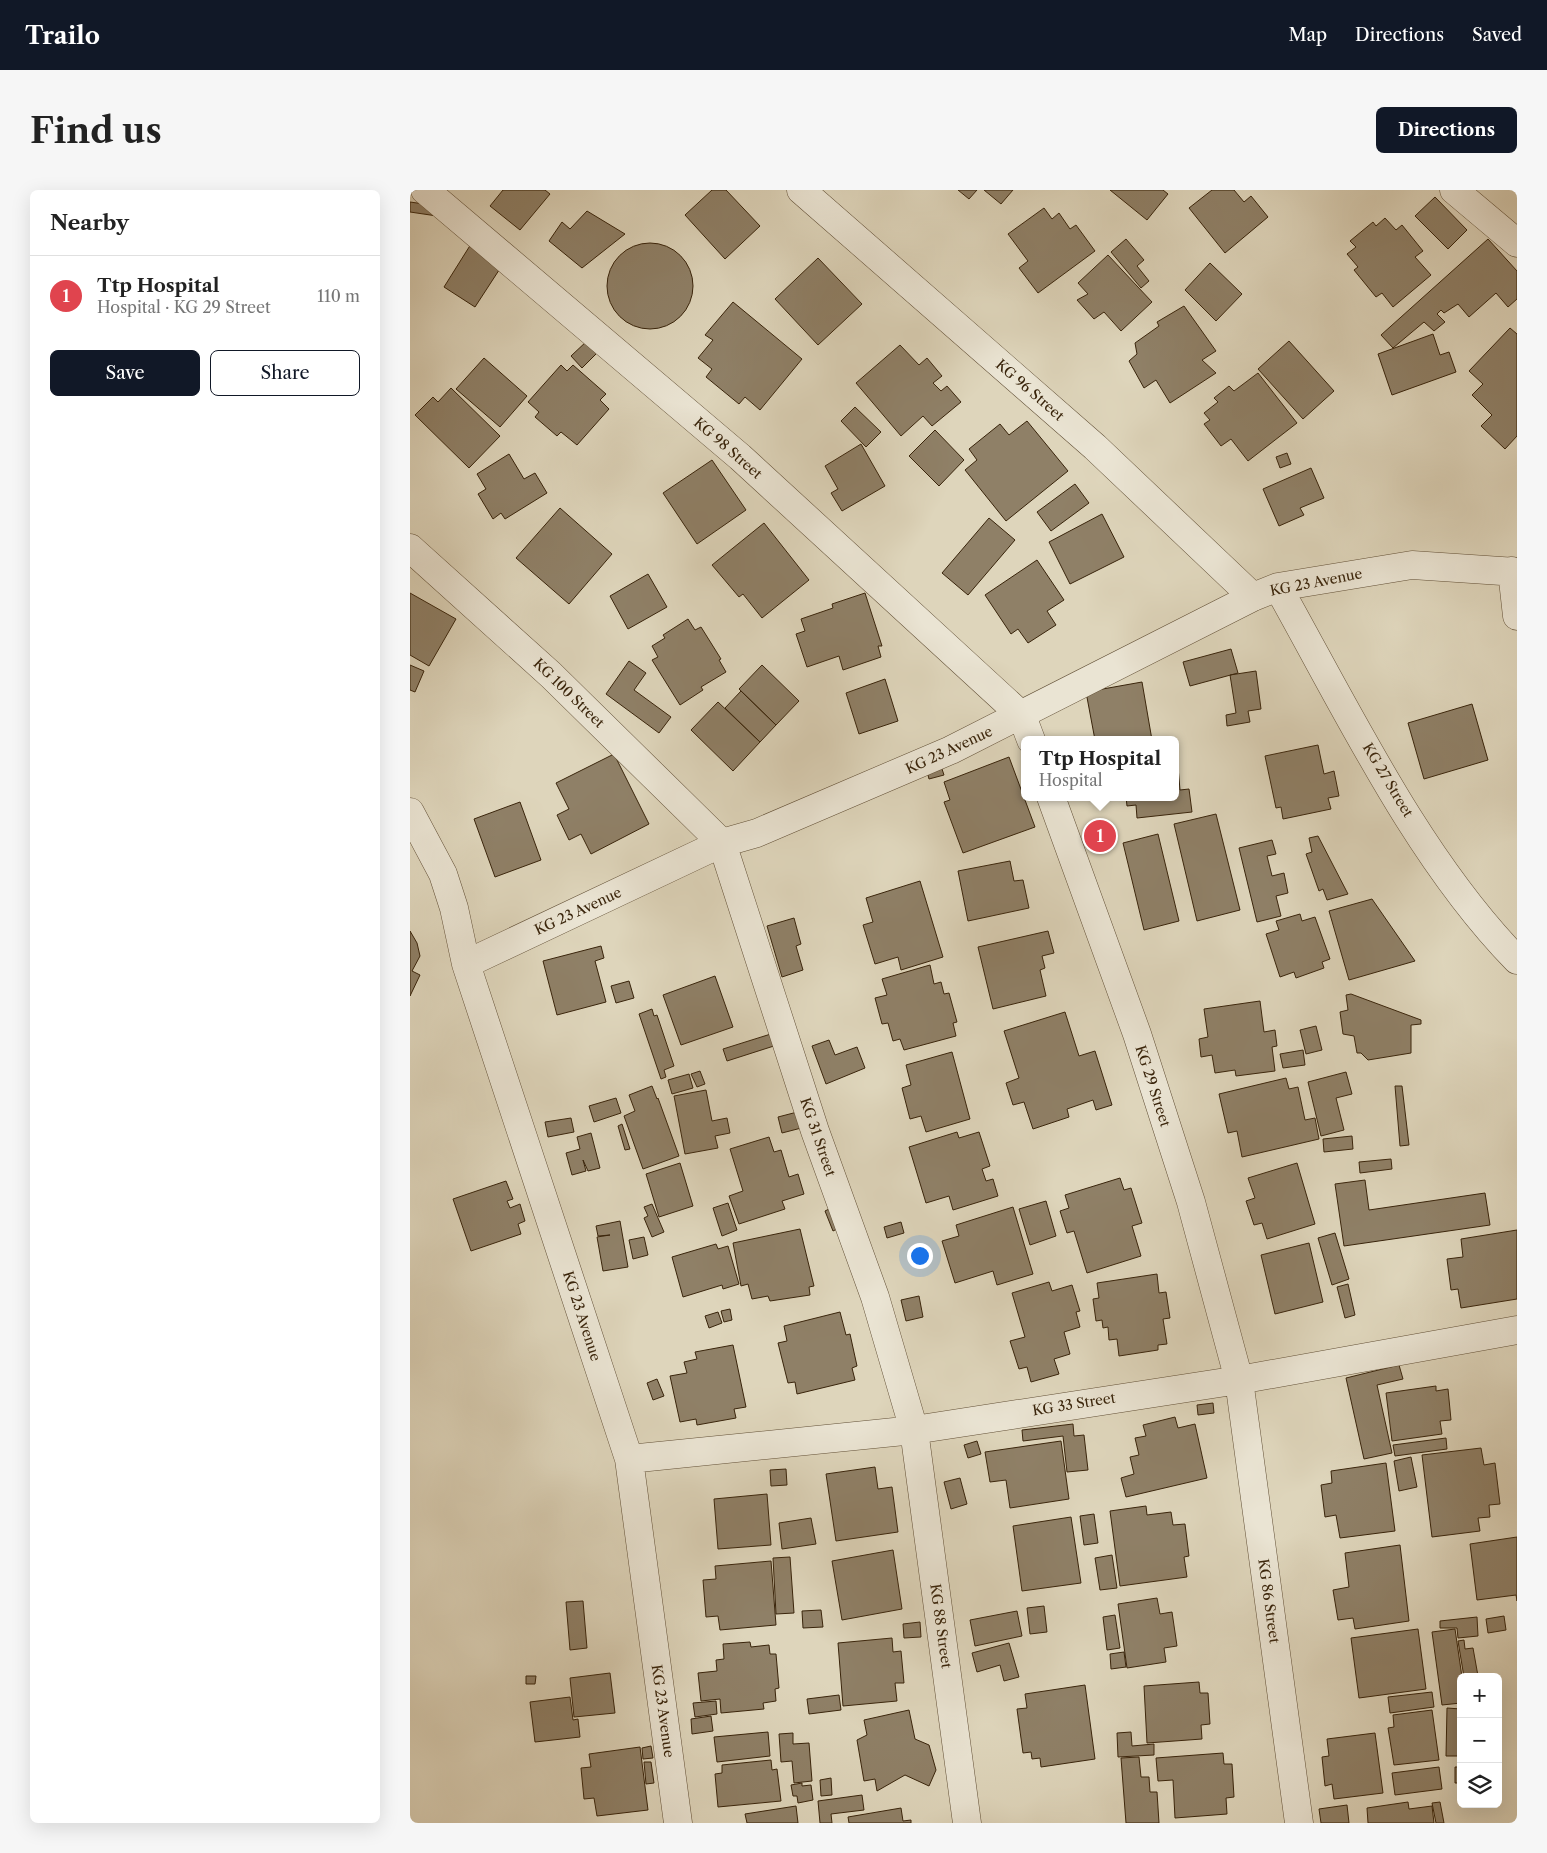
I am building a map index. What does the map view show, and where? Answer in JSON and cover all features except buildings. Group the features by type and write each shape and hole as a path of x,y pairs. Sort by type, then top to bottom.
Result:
{"street":[{"name":"KG 98 Street","path":"426,190 740,457 1026,728"},
{"name":"KG 96 Street","path":"802,190 1095,447 1265,592"},
{"path":"1454,190 1517,243"},
{"name":"KG 100 Street","path":"410,548 551,675 722,843"},
{"name":"KG 23 Avenue","path":"678,1823 629,1458 466,964 722,843 757,833 891,777 1026,728 1265,592 1412,565 1515,571"},
{"path":"1515,571 1517,616"},
{"name":"KG 27 Street","path":"1265,592 1432,854 1497,939 1517,960"},
{"name":"KG 29 Street","path":"1052,801 1137,1034 1191,1202 1239,1380"},
{"path":"410,812 443,874 454,908 466,964"},
{"name":"KG 31 Street","path":"722,843 815,1131 875,1297 914,1430"},
{"name":"KG 33 Street","path":"629,1458 914,1430 1239,1380 1517,1330"},
{"name":"KG 86 Street","path":"1239,1380 1299,1823"},
{"name":"KG 88 Street","path":"914,1430 967,1823"}],"place":[{"name":"Ttp Hospital","path":"1100,836"}]}
